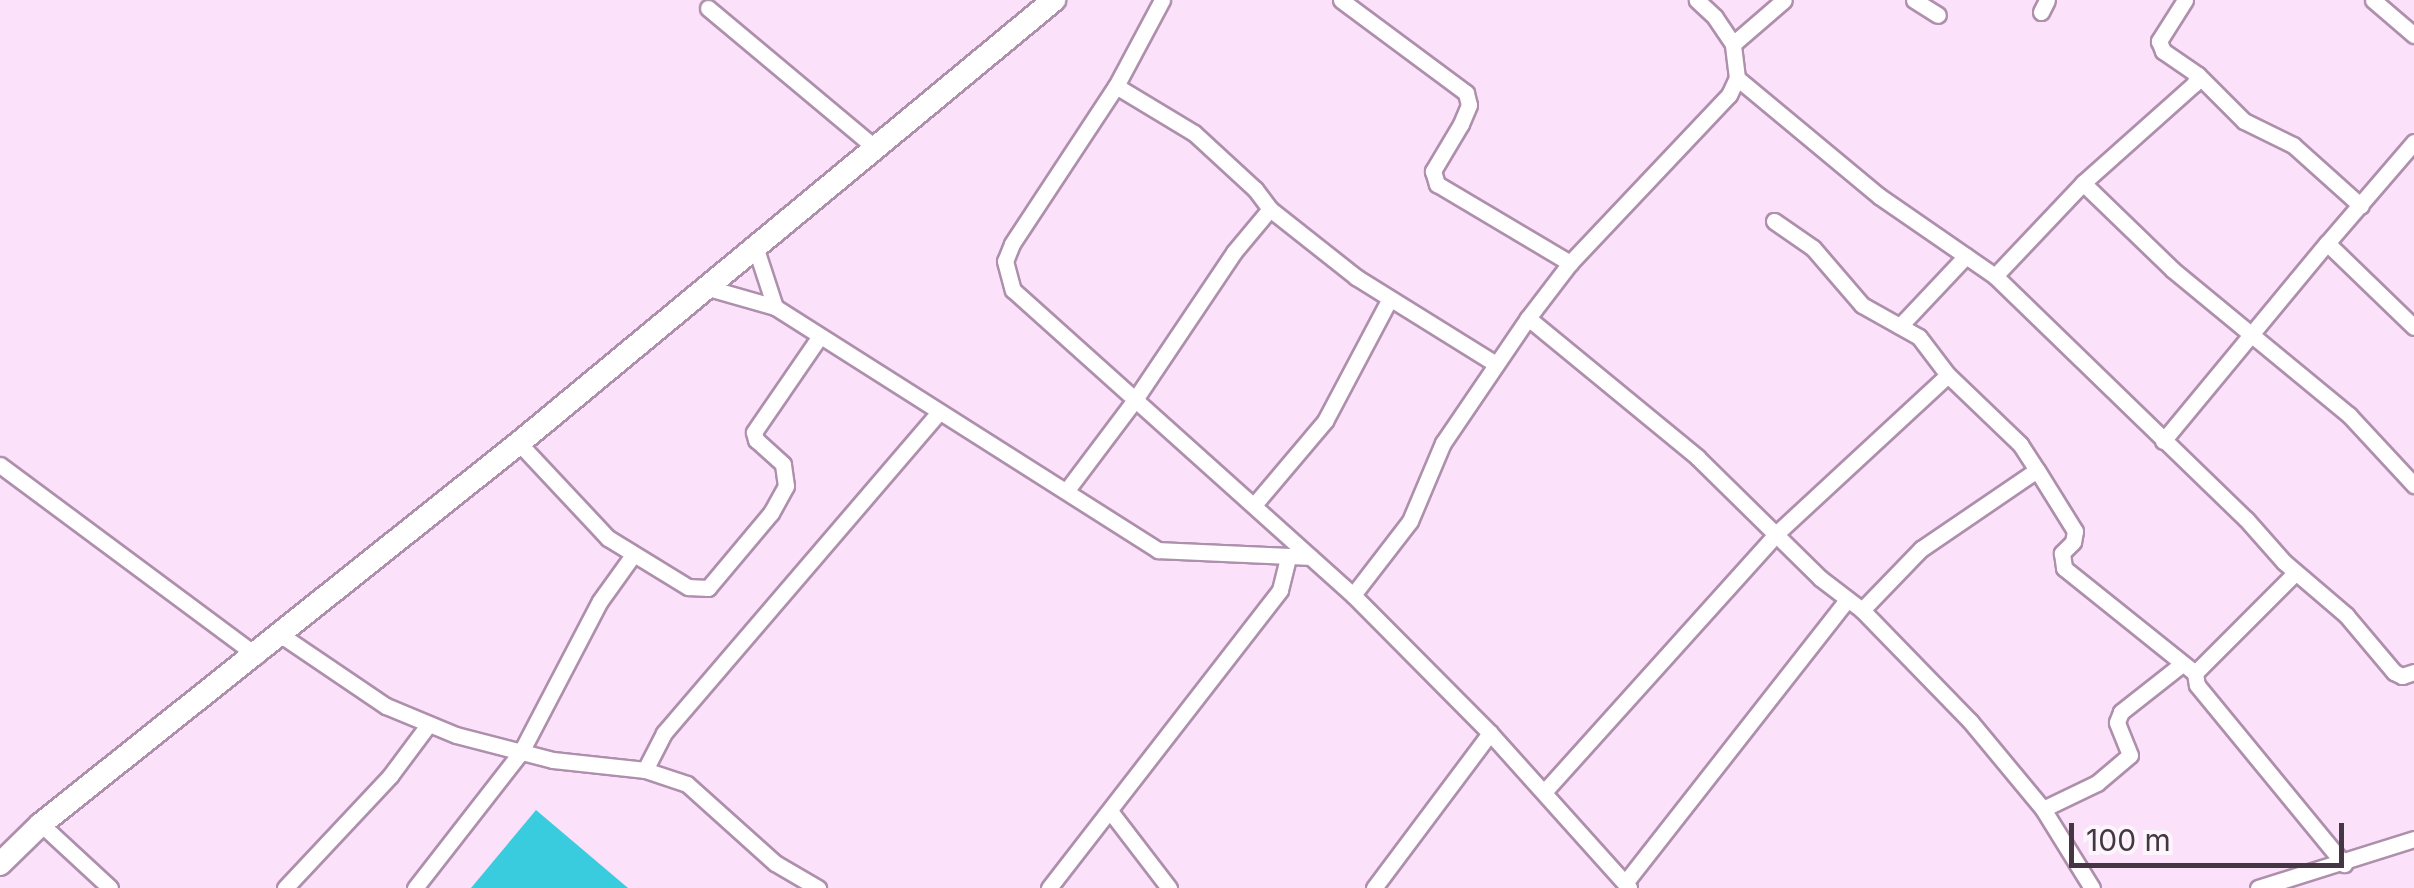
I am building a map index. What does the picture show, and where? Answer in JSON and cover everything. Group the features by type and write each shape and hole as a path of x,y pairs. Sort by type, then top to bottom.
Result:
{"main road":[{"path":"0,864 41,824 519,444 1054,0"}],"street":[{"path":"1162,0 1116,86 1012,244 1005,261 1012,290 1353,595 1490,732 1629,888 1625,883 1847,600"},
{"path":"1340,0 1466,93 1469,105 1462,124 1438,157 1436,184 1570,263"},
{"path":"1353,595 1410,521 1443,443 1528,318 1570,263 1716,112 1737,78 1733,44 1716,17 1697,0"},
{"path":"1733,44 1784,0"},
{"path":"1914,0 1938,15"},
{"path":"2185,0 2159,41 2163,50 2198,75 2244,121 2293,145 2361,206"},
{"path":"2374,0 2414,35"},
{"path":"708,8 874,147"},
{"path":"1996,276 2083,183 2173,106 2198,75"},
{"path":"1737,78 1880,196 1996,276 2295,573 2353,622 2394,672 2402,676 2414,672"},
{"path":"1116,86 1205,142 1270,210 1389,300 1496,364"},
{"path":"2164,441 2414,142"},
{"path":"2083,183 2173,270 2349,415 2414,485"},
{"path":"1066,490 1134,401 1234,252 1270,210"},
{"path":"1774,221 1814,248 1862,305 1919,337 1948,375 2004,428 2037,470 2075,530 2073,542 2062,553 2064,568 2189,668 2203,697 2344,864"},
{"path":"2327,243 2414,327"},
{"path":"756,249 775,307"},
{"path":"1900,326 1966,256"},
{"path":"705,287 775,307 1158,550 1310,557"},
{"path":"1254,505 1326,421 1389,300"},
{"path":"1528,318 1697,458 1862,610 1970,721 2043,809 2092,888"},
{"path":"519,444 594,524 633,554 688,587 708,588 771,513 786,486 783,464 756,440 754,432 820,336"},
{"path":"1544,792 1776,534 1948,375"},
{"path":"646,770 664,734 938,413"},
{"path":"0,464 257,656"},
{"path":"1862,610 1921,549 2037,470"},
{"path":"414,888 522,752 600,602 633,554"},
{"path":"1048,888 1280,590 1288,557"},
{"path":"2043,809 2097,783 2130,755 2117,722 2121,712 2189,668 2295,573"},
{"path":"281,635 346,683 428,725 522,752 579,764 646,770 686,784 775,863 818,888"},
{"path":"285,888 390,776 428,725"},
{"path":"1374,888 1490,732"},
{"path":"1110,810 1168,888"},
{"path":"41,824 110,888"},
{"path":"2258,888 2414,839"}],"water":[{"path":"536,810 628,888 471,888"}]}
